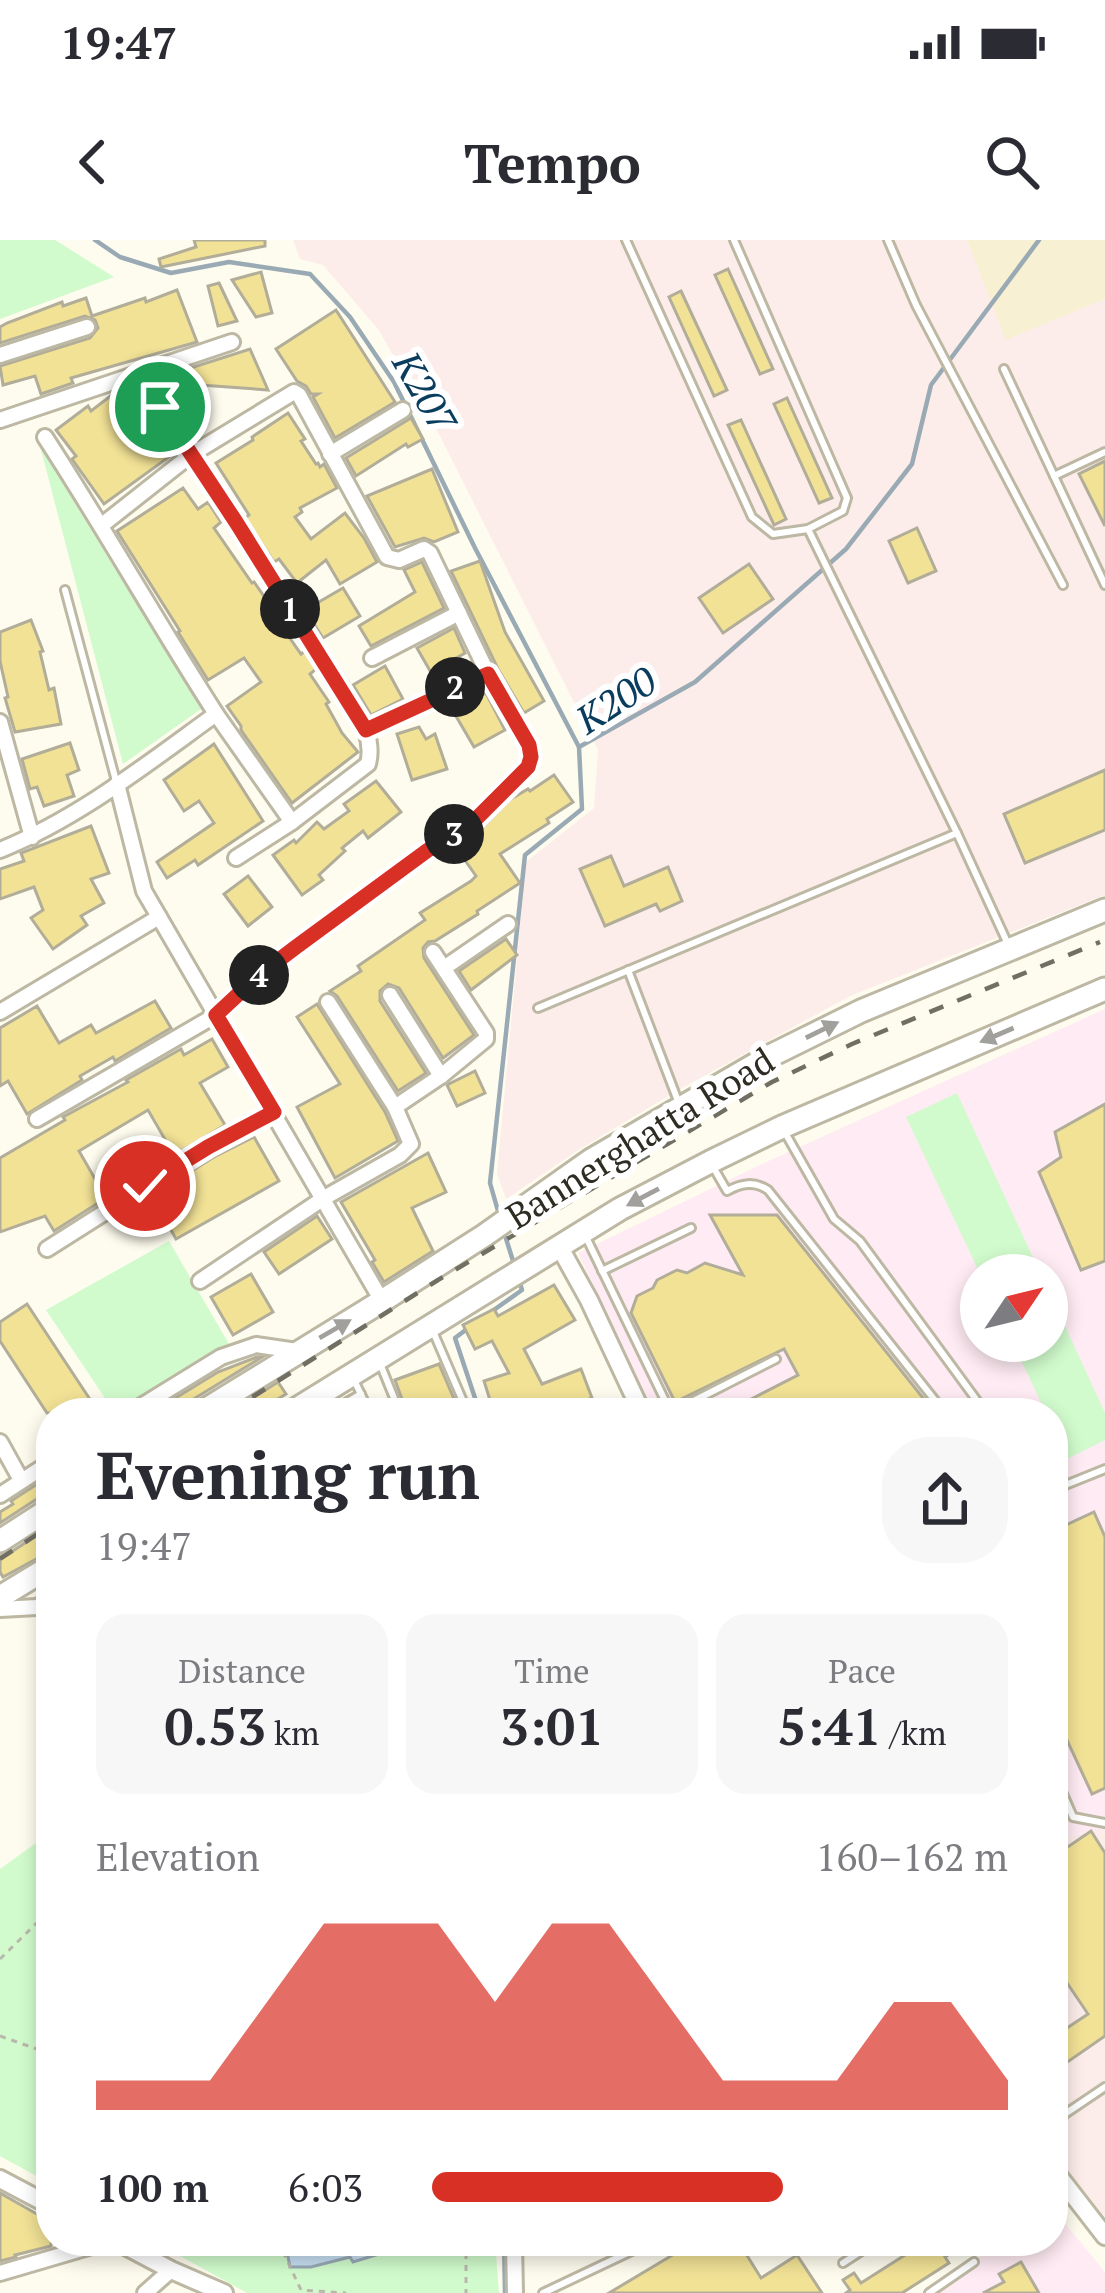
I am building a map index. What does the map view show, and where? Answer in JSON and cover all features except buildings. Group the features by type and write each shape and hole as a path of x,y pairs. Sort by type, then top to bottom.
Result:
{"main road":[{"name":"Bannerghatta Road","path":"224,1398 382,1301 591,1160 768,1057 861,1011 1105,910"},
{"name":"Bannerghatta Road","path":"333,1398 356,1384 378,1358 620,1209 782,1127 1105,989"},
{"path":"0,1541 36,1518"},
{"path":"0,1597 36,1574"}],"street":[{"path":"0,355 87,327"},
{"path":"0,420 232,342"},
{"path":"142,374 366,730 371,750 368,764 236,858"},
{"path":"37,1119 216,1015 312,935 475,820 528,767 531,757 529,745 427,550 399,560 387,556 294,392 192,454 102,525"},
{"path":"330,454 403,410"},
{"path":"44,437 102,525 158,624 292,822"},
{"path":"372,658 459,613"},
{"path":"366,730 488,674"},
{"path":"0,850 32,837 117,784 216,714"},
{"path":"0,722 32,837"},
{"path":"117,784 145,891 382,1301"},
{"path":"0,1012 159,917"},
{"path":"444,968 508,924"},
{"path":"395,1107 441,1076 486,1034 434,952"},
{"path":"390,995 441,1076"},
{"path":"200,1281 411,1144 395,1107 328,1002"},
{"path":"46,1249 208,1147 274,1112"},
{"path":"560,1246 635,1398"},
{"path":"154,1398 221,1357 256,1345 297,1352"},
{"path":"0,1442 21,1480"},
{"path":"0,1495 36,1471"},
{"path":"0,1609 36,1607"},
{"path":"0,2179 36,2198"},
{"path":"1068,2188 1105,2236"},
{"path":"0,2273 60,2256"},
{"path":"143,2256 224,2293"},
{"path":"514,2256 515,2293"},
{"path":"145,2293 171,2270"}],"lane":[{"path":"626,240 752,517 773,534 808,529 843,511 848,498 734,240"},
{"path":"888,240 916,305 1063,585"},
{"path":"1004,369 1105,585"},
{"path":"1054,476 1105,452"},
{"path":"808,529 1010,950"},
{"path":"65,590 117,784"},
{"path":"538,1008 957,833"},
{"path":"628,970 681,1107"},
{"path":"782,1127 834,1219 860,1240 975,1398"},
{"path":"710,1162 727,1191 750,1184 768,1190 933,1398"},
{"path":"602,1271 691,1228"},
{"path":"583,1232 663,1398"},
{"path":"430,1326 462,1398"},
{"path":"378,1358 394,1398"},
{"path":"699,1398 776,1359"},
{"path":"356,1384 363,1398"},
{"path":"1068,1484 1105,1468"},
{"path":"1068,1806 1073,1817 1105,1823"},
{"path":"1068,2112 1105,2087"},
{"path":"543,2293 621,2256"},
{"path":"843,2263 854,2256"},
{"path":"929,2293 974,2262"}],"path":[{"path":"0,1959 36,1924"},
{"path":"0,2036 36,2049"},
{"path":"285,2256 301,2290 346,2293"},
{"path":"466,2256 466,2293"}],"shaded area":[{"path":"293,240 967,240 1006,340 1105,299 1105,895 850,996 675,1092 506,1199 497,1173 526,862 594,808 598,750 440,436 378,329 323,265 300,259"},
{"path":"967,240 1105,240 1105,299 1005,341"},
{"path":"1105,1009 1105,1827 1068,1837 1068,1398 647,1398 578,1253"},
{"path":"1105,1827 1105,2217 1068,2171 1068,1837"},
{"path":"1068,2227 1105,2272 1105,2293 922,2293 981,2256 1068,2256"}],"green space":[{"path":"0,240 55,240 114,277 0,319"},
{"path":"40,446 201,709 123,764"},
{"path":"957,1093 1031,1254 971,1254 906,1117"},
{"path":"169,1241 229,1344 138,1398 105,1398 46,1310"},
{"path":"1068,1333 1105,1413 1105,1440 1068,1458 1068,1398 1039,1398 1022,1362 1068,1362"},
{"path":"36,1843 36,2176 0,2156 0,1869"},
{"path":"180,2256 496,2256 499,2293 247,2293"}],"water":[{"path":"288,2256 373,2256 353,2262 350,2257 290,2267"}],"waterway":[{"name":"K207","path":"95,240 120,257 171,273 229,262 310,274 350,317 394,382 579,747 582,809 525,855 490,1183 500,1218"},
{"name":"K200","path":"579,747 695,682 846,549 912,464 931,385 1039,240"},
{"name":"K200","path":"503,1229 514,1264"},
{"name":"K200","path":"491,1312 522,1290 519,1280"},
{"name":"K200","path":"467,1329 455,1338 475,1398"},
{"name":"K200","path":"504,2256 505,2293"}],"railway":[{"path":"251,1398 438,1280 772,1082 1100,942"},
{"path":"0,1559 36,1535"}],"route":[{"path":"145,1186 274,1112 216,1015 296,947 475,820 528,767 531,757 529,745 488,674 366,730 160,407"}]}
